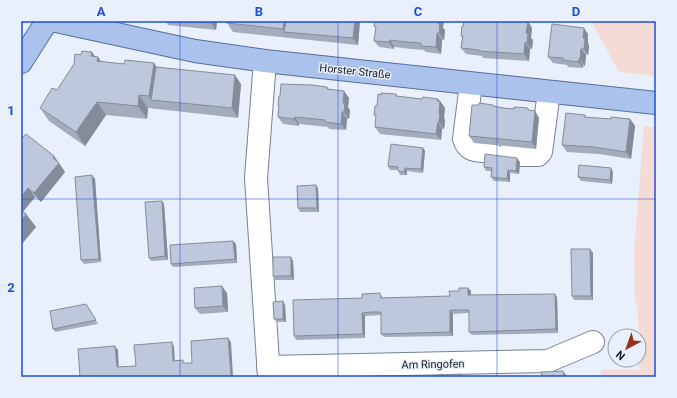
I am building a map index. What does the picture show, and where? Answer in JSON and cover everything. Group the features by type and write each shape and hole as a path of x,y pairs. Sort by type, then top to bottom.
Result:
{"main road":[{"path":"21,62 47,21"},
{"name":"Horster Straße","path":"56,21 195,51 265,61 656,103"}],"street":[{"name":"Am Ringofen","path":"265,61 256,178 269,372 503,370 548,362 593,342"},
{"path":"471,84 464,139 466,145 471,150 498,153 528,156 538,155 541,152 549,92"}],"shaded area":[{"path":"591,21 656,21 656,76 619,72"},
{"path":"644,126 656,127 656,377 601,377 601,370 639,370 639,368 647,368 647,328 638,328 638,312 635,299 634,251"}],"building":[{"path":"191,21 211,21 211,23"},
{"path":"227,21 284,21 283,29 227,23"},
{"path":"286,21 355,21 353,38 284,32"},
{"path":"375,21 439,21 439,33 437,33 436,47 421,46 421,43 390,40 389,42 374,41 376,27 374,26"},
{"path":"464,21 528,21 526,33 528,33 527,43 525,42 524,54 479,51 461,48 463,36 461,36 462,26"},
{"path":"552,24 584,28 584,49 581,49 580,59 578,62 563,60 563,58 548,57"},
{"path":"82,51 92,52 91,56 98,57 97,61 124,64 125,60 154,63 149,96 139,95 138,106 97,102 76,132 40,108 52,88 57,90 74,64 75,54 81,55"},
{"path":"156,67 235,75 232,108 151,100"},
{"path":"281,84 312,85 344,91 343,103 345,103 344,112 342,112 341,124 325,122 325,120 278,117"},
{"path":"381,93 422,99 423,97 438,99 437,101 440,101 440,113 436,134 375,127 375,106 377,106 378,94 381,95"},
{"path":"479,103 503,108 528,108 528,110 535,111 532,142 469,136 472,105 479,105"},
{"path":"566,113 585,115 584,117 630,119 626,152 594,147 562,145"},
{"path":"26,134 54,156 53,158 59,163 34,193 28,188 21,197 21,139"},
{"path":"391,144 423,148 421,169 405,168 404,172 398,171 398,167 388,166"},
{"path":"485,154 517,158 516,171 508,170 507,179 491,177 492,168 484,167"},
{"path":"579,165 611,168 610,180 578,177"},
{"path":"92,175 99,259 81,260 75,177"},
{"path":"316,185 317,208 298,208 297,186"},
{"path":"162,201 165,256 149,258 145,202"},
{"path":"21,210 26,214 21,221"},
{"path":"233,241 235,259 171,264 170,245"},
{"path":"571,249 590,249 591,296 572,296"},
{"path":"273,257 291,257 291,276 273,276"},
{"path":"222,286 223,306 195,308 194,288"},
{"path":"459,288 468,288 468,295 555,294 556,329 469,332 469,310 450,310 450,332 381,334 381,312 372,312 362,313 363,334 294,336 293,300 362,298 362,294 380,293 381,298 450,296 449,291 459,291"},
{"path":"283,301 283,319 274,319 273,302"},
{"path":"86,304 96,320 53,329 50,311"},
{"path":"228,338 231,376 80,377 78,349 115,346 117,367 136,366 134,345 172,342 173,361 183,360 183,363 192,363 191,341"},
{"path":"563,371 564,377 542,377 541,372"},
{"path":"461,374 461,377 439,377 439,375"}]}
